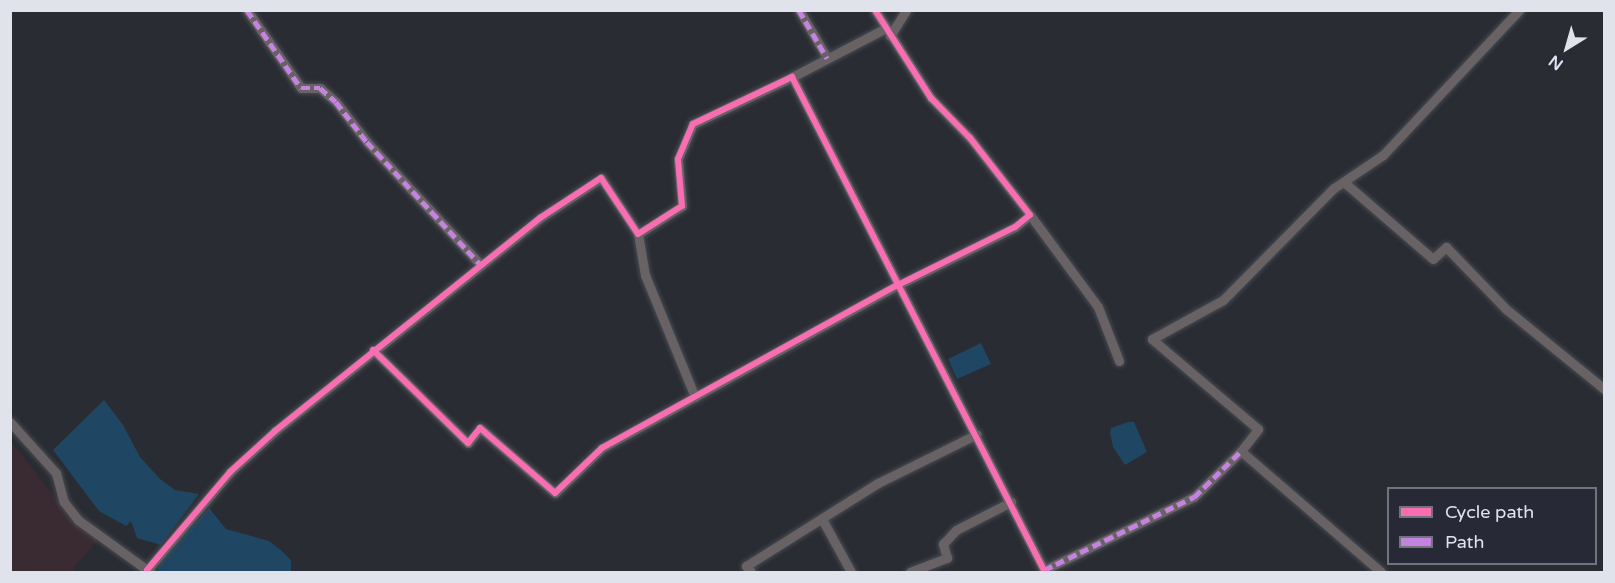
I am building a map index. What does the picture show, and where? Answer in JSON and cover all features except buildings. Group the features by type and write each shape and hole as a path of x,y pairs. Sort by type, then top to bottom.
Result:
{"street":[{"path":"247,10 301,88 320,88 336,102 367,142 481,265"},
{"path":"799,10 827,58"},
{"path":"875,10 931,98 970,138 1098,308 1119,362"},
{"path":"638,234 682,206 678,159 693,124 827,58 888,32 906,10"},
{"path":"792,77 896,286 977,434 1045,572 1194,497 1241,451 1258,429 1152,339 1223,300 1334,188 1345,183 1383,155 1519,10"},
{"path":"10,422 56,472 64,502 78,520 148,571 230,472 374,350 481,265 601,177 638,234 645,275 694,397"},
{"path":"1345,183 1433,259 1446,247 1506,309 1605,389"},
{"path":"374,350 468,443 480,428 555,493 602,448 896,286 1015,227 1030,215"},
{"path":"751,573 746,566 878,483 977,434"},
{"path":"1241,451 1380,573"},
{"path":"910,573 947,558 943,544 956,530 1011,502"},
{"path":"822,519 851,573"}],"shaded area":[{"path":"10,440 69,515 99,539 73,568 74,572 11,572"}],"water":[{"path":"981,343 991,364 957,379 948,359"},
{"path":"104,400 123,425 140,457 160,479 175,490 199,494 161,545 137,538 131,521 126,526 99,511 53,450"},
{"path":"1134,422 1147,452 1125,465 1113,447 1110,433 1111,428"},
{"path":"209,508 226,529 269,541 282,551 291,560 291,572 158,572 159,562"}],"marked path":[{"path":"247,10 301,88 320,88 336,102 367,142 481,265"},
{"path":"799,10 827,58"},
{"path":"1044,570 1194,497 1241,451"}],"cycle path":[{"path":"373,350 468,443 480,428 555,493 602,448 896,286 1015,227 1030,215 970,138 931,98 875,10"},
{"path":"147,570 230,472 275,431 540,218 601,178 638,234 682,206 678,159 693,124 792,77 1045,572"}]}
